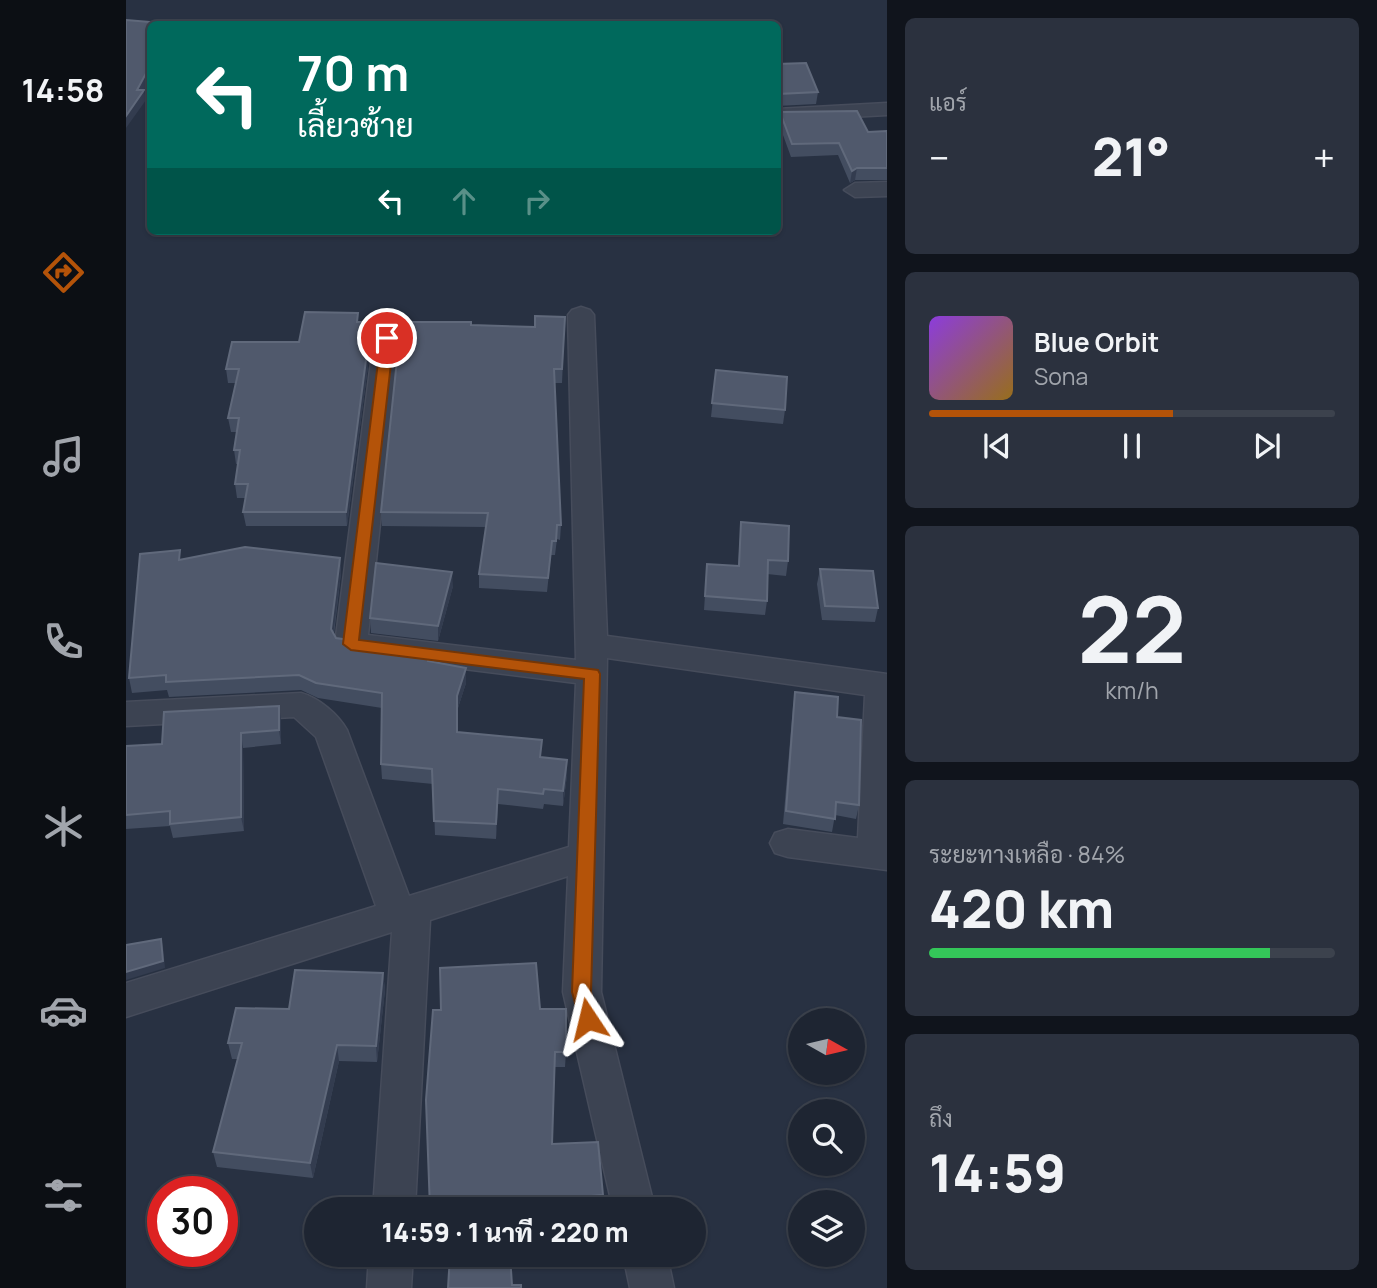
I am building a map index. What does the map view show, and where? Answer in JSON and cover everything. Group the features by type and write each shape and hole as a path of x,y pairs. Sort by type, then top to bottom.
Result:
{"street":[{"path":"781,115 887,109"},
{"path":"855,190 887,189"},
{"path":"581,315 592,660 582,992 631,1197"},
{"path":"387,338 351,644 592,660 885,686 881,855 789,843"},
{"path":"126,714 301,705 330,730 405,911 394,1197"},
{"path":"126,1000 587,855"},
{"path":"389,1288 390,1267"},
{"path":"648,1267 652,1288"}],"building":[{"path":"126,20 147,22 147,72 137,90 144,90 126,116"},
{"path":"806,63 818,92 781,94 781,64"},
{"path":"857,111 868,132 887,131 887,168 857,168 852,171 839,143 792,144 781,112"},
{"path":"305,312 358,313 357,322 371,322 346,512 243,512 248,484 235,484 240,450 234,450 239,418 228,418 239,369 226,369 232,342 299,342"},
{"path":"535,316 565,317 562,369 554,369 561,525 557,525 556,541 552,541 548,578 479,574 488,513 381,512 401,322 471,322 471,325 535,327"},
{"path":"716,370 787,377 785,410 712,403"},
{"path":"741,522 789,526 788,561 768,560 767,601 705,596 707,564 739,566"},
{"path":"245,547 340,558 331,629 336,638 430,652 428,661 466,668 457,696 457,732 542,740 540,757 567,760 563,791 544,789 543,794 498,789 496,824 434,821 432,769 381,764 382,693 316,683 299,675 166,682 166,675 129,678 140,554 180,550 179,560"},
{"path":"376,563 452,572 438,626 370,618"},
{"path":"820,569 873,571 878,608 825,606"},
{"path":"795,692 838,697 837,717 861,720 859,805 836,802 835,819 786,811"},
{"path":"279,706 279,730 241,733 241,817 170,824 170,811 126,815 126,746 162,744 164,712"},
{"path":"161,939 163,961 126,972 126,945"},
{"path":"536,963 540,1009 566,1009 566,1052 555,1052 552,1144 598,1142 603,1195 430,1197 426,1100 433,1010 441,1010 440,968"},
{"path":"295,970 383,973 376,1046 337,1045 310,1163 213,1152 242,1043 228,1043 236,1008 289,1009"},
{"path":"449,1267 511,1267 512,1285 521,1285 521,1288 448,1288"}],"route":[{"path":"387,338 351,644 592,674 582,992 588,1019"}]}
